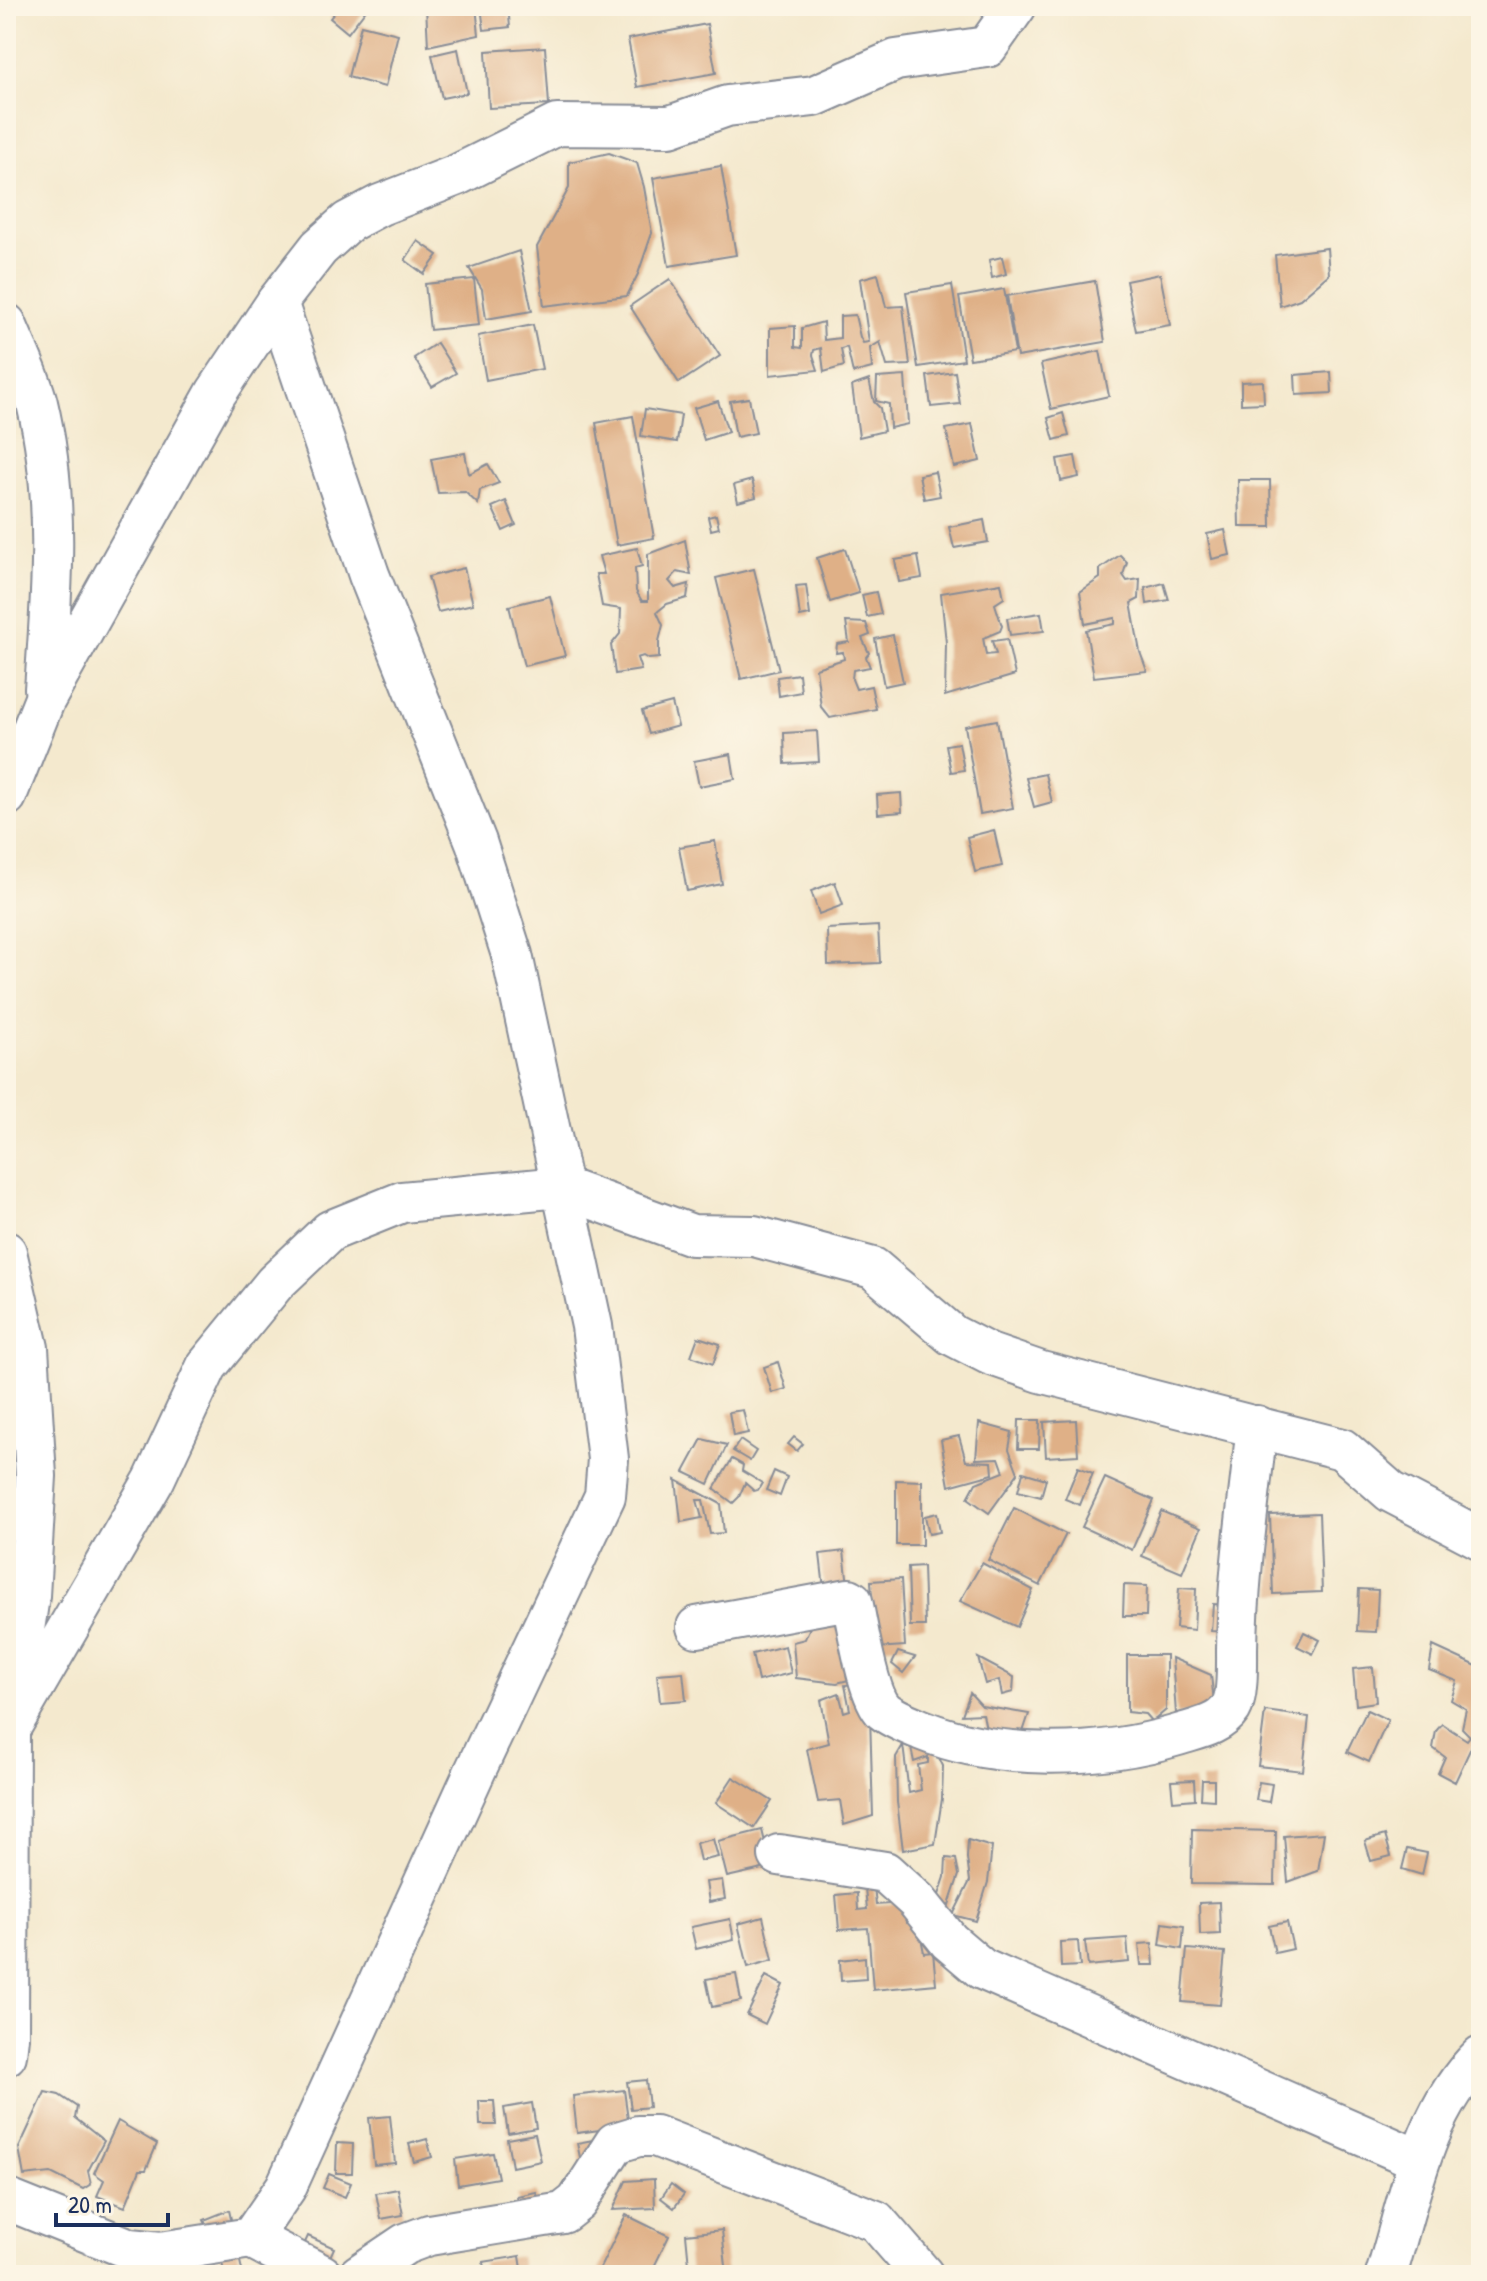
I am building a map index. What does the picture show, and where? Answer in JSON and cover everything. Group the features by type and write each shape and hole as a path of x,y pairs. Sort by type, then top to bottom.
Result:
{"street":[{"path":"6,796 44,701 216,393 277,302 319,248 348,222 380,205 457,175 557,125 670,126 727,106 814,96 896,60 987,47 1016,6"},
{"path":"251,2238 286,2187 476,1769 605,1496 608,1459 592,1326 512,955 476,842 369,575 277,302"},
{"path":"6,324 37,402 53,503 53,571 44,701"},
{"path":"9,1730 154,1480 207,1366 275,1283 330,1231 402,1202 561,1187 692,1235 754,1236 873,1268 952,1335 989,1354 1041,1372 1342,1449 1391,1492 1481,1539"},
{"path":"6,1252 28,1348 36,1476 29,1596 9,1730 7,2042"},
{"path":"697,1627 849,1599 852,1601 873,1693 886,1712 934,1735 978,1746 1023,1752 1076,1752 1161,1740 1208,1726 1221,1719 1232,1706 1237,1670 1238,1608 1257,1426"},
{"path":"779,1855 885,1872 917,1901 949,1941 982,1969 1419,2160"},
{"path":"1386,2275 1419,2160 1449,2093 1481,2056"},
{"path":"359,2275 405,2244 429,2235 563,2213 577,2202 615,2143 638,2136 655,2136 876,2221 923,2275"},
{"path":"6,2199 130,2249 161,2252 251,2238 322,2275"}],"building":[{"path":"340,6 367,8 348,33 330,18"},
{"path":"426,6 476,6 479,35 428,46"},
{"path":"481,6 508,6 510,27 484,30"},
{"path":"707,24 716,73 637,87 628,39"},
{"path":"361,25 398,34 385,87 348,77"},
{"path":"545,47 549,105 489,108 486,51"},
{"path":"458,49 467,93 442,98 432,55"},
{"path":"609,153 637,163 644,187 652,233 638,274 627,296 544,306 537,247 569,188 569,162"},
{"path":"721,166 736,255 669,266 653,178"},
{"path":"418,241 438,255 424,274 405,260"},
{"path":"1327,248 1329,274 1300,299 1280,306 1275,255"},
{"path":"519,251 532,311 486,319 482,289 469,268"},
{"path":"1002,257 1006,274 992,278 989,260"},
{"path":"878,274 886,307 903,306 910,365 887,366 880,342 870,348 872,368 853,373 847,347 841,349 844,366 824,372 821,348 814,350 813,355 818,370 770,375 770,328 795,326 795,347 802,348 802,328 823,322 824,340 840,338 840,316 855,315 863,343 869,342 860,279"},
{"path":"1160,274 1170,325 1136,331 1126,281"},
{"path":"474,279 479,325 430,330 425,284"},
{"path":"670,279 720,356 679,383 630,306"},
{"path":"1095,281 1105,342 1017,357 1007,296"},
{"path":"952,285 964,360 918,367 906,292"},
{"path":"1004,289 1015,352 970,359 959,297"},
{"path":"533,325 542,369 486,380 478,336"},
{"path":"437,343 456,373 432,387 414,358"},
{"path":"1100,351 1109,396 1051,409 1041,364"},
{"path":"955,372 960,404 931,407 927,376"},
{"path":"1331,372 1332,393 1296,395 1295,375"},
{"path":"905,376 908,424 890,428 889,404 876,401 877,378"},
{"path":"869,380 874,402 880,408 884,431 859,437 852,386"},
{"path":"1263,381 1264,403 1241,404 1241,382"},
{"path":"749,398 756,433 736,437 730,401"},
{"path":"718,401 728,432 704,440 694,408"},
{"path":"645,409 681,415 677,442 641,436"},
{"path":"1063,413 1069,436 1054,440 1048,418"},
{"path":"633,416 654,538 617,545 596,423"},
{"path":"972,424 980,461 954,467 946,429"},
{"path":"465,453 469,474 488,464 499,483 480,490 478,504 465,492 438,493 431,459"},
{"path":"1075,456 1079,477 1061,481 1057,459"},
{"path":"935,472 940,496 924,499 919,475"},
{"path":"752,480 756,497 738,502 734,485"},
{"path":"1238,480 1270,480 1271,527 1239,527"},
{"path":"506,501 516,525 503,531 492,507"},
{"path":"716,515 719,528 711,530 708,517"},
{"path":"984,520 988,542 954,548 949,527"},
{"path":"1225,530 1230,555 1212,559 1207,534"},
{"path":"685,540 691,575 677,572 669,581 675,588 689,584 687,598 667,604 657,612 663,625 659,658 637,658 641,670 615,674 611,645 620,634 621,609 602,606 596,574 604,574 599,556 637,548 642,566 635,568 636,591 642,601 648,601 648,554"},
{"path":"845,549 859,593 830,602 817,558"},
{"path":"1120,555 1127,562 1123,575 1127,581 1140,579 1139,599 1131,603 1140,652 1147,671 1094,677 1086,630 1115,624 1115,618 1085,624 1080,592 1100,578 1100,569"},
{"path":"918,556 922,578 899,582 895,560"},
{"path":"464,568 473,604 438,612 428,577"},
{"path":"754,569 779,670 741,679 716,578"},
{"path":"1001,583 1004,598 995,604 1002,626 1000,631 983,638 986,655 996,654 992,641 1007,639 1015,675 945,696 946,643 941,593"},
{"path":"1164,583 1169,600 1147,604 1145,588"},
{"path":"806,585 810,615 800,617 796,586"},
{"path":"876,592 881,614 867,617 862,595"},
{"path":"550,596 565,656 524,666 509,606"},
{"path":"1041,613 1044,631 1010,635 1007,618"},
{"path":"846,622 866,623 870,635 862,638 869,653 866,657 870,667 853,670 852,679 856,689 871,686 876,709 830,718 821,707 816,668 844,659 843,652 836,653 837,644 849,642"},
{"path":"893,635 903,682 884,686 875,639"},
{"path":"799,674 801,692 779,696 777,677"},
{"path":"672,703 678,726 649,734 642,711"},
{"path":"997,720 1013,808 980,814 965,726"},
{"path":"817,731 819,762 785,764 784,733"},
{"path":"959,743 964,770 951,772 946,745"},
{"path":"731,754 735,779 699,786 694,761"},
{"path":"1045,774 1052,802 1034,807 1026,778"},
{"path":"901,793 902,812 878,814 877,795"},
{"path":"994,830 1002,866 975,872 967,837"},
{"path":"715,841 722,884 687,891 679,847"},
{"path":"835,882 843,905 819,914 811,891"},
{"path":"878,926 880,963 828,965 827,929"},
{"path":"698,1337 720,1344 713,1364 691,1356"},
{"path":"778,1362 786,1389 772,1393 764,1367"},
{"path":"743,1410 748,1433 733,1436 729,1412"},
{"path":"1019,1420 1040,1420 1039,1449 1018,1449"},
{"path":"1076,1420 1078,1455 1046,1457 1044,1422"},
{"path":"979,1423 1012,1432 1009,1449 1018,1473 989,1513 968,1498 976,1483 1004,1472 999,1458 976,1459"},
{"path":"959,1436 966,1461 992,1462 993,1474 949,1486 941,1440"},
{"path":"794,1437 803,1444 797,1451 788,1444"},
{"path":"702,1439 727,1445 709,1484 684,1472"},
{"path":"740,1440 756,1451 750,1461 733,1451"},
{"path":"732,1459 743,1465 742,1471 762,1483 754,1491 745,1483 733,1503 714,1489"},
{"path":"1078,1467 1093,1473 1080,1505 1065,1499"},
{"path":"774,1471 787,1477 780,1496 766,1490"},
{"path":"1023,1472 1046,1479 1041,1497 1018,1491"},
{"path":"1105,1478 1154,1500 1132,1550 1082,1527"},
{"path":"676,1480 721,1504 724,1533 710,1534 703,1500 697,1500 702,1518 681,1522"},
{"path":"896,1480 922,1481 922,1545 896,1545"},
{"path":"1014,1508 1066,1534 1040,1586 988,1560"},
{"path":"1161,1511 1201,1528 1182,1573 1142,1556"},
{"path":"937,1513 940,1532 929,1534 925,1516"},
{"path":"1319,1513 1322,1592 1273,1594 1270,1515"},
{"path":"844,1551 849,1594 825,1597 820,1554"},
{"path":"982,1563 1033,1590 1017,1627 960,1601"},
{"path":"923,1566 925,1626 910,1626 908,1567"},
{"path":"901,1579 905,1646 875,1648 871,1581"},
{"path":"1124,1585 1147,1586 1146,1616 1123,1616"},
{"path":"1179,1588 1196,1589 1194,1630 1176,1628"},
{"path":"1359,1589 1378,1590 1376,1632 1357,1631"},
{"path":"1213,1604 1227,1605 1225,1632 1211,1631"},
{"path":"855,1613 864,1676 837,1683 796,1678 793,1642 805,1639 810,1627"},
{"path":"1304,1632 1320,1640 1313,1654 1297,1646"},
{"path":"785,1646 791,1673 758,1681 752,1654"},
{"path":"1433,1646 1481,1668 1481,1726 1455,1782 1438,1773 1445,1757 1433,1748 1436,1731 1442,1724 1467,1740 1470,1736 1462,1728 1466,1709 1451,1700 1457,1681 1429,1670"},
{"path":"898,1652 915,1657 903,1673 892,1664"},
{"path":"1127,1655 1166,1655 1166,1710 1152,1722 1145,1714 1127,1712"},
{"path":"978,1658 1014,1677 1013,1692 1002,1695 999,1680 985,1684"},
{"path":"1172,1658 1211,1675 1215,1712 1176,1714"},
{"path":"1373,1667 1376,1702 1356,1705 1353,1669"},
{"path":"683,1672 686,1700 660,1702 657,1674"},
{"path":"869,1682 873,1816 844,1825 840,1800 818,1802 807,1749 829,1743 821,1700 839,1693 844,1712 850,1710 845,1685"},
{"path":"970,1693 982,1706 1029,1714 1023,1732 987,1735 983,1714 962,1715"},
{"path":"1367,1710 1388,1720 1369,1762 1347,1752"},
{"path":"1265,1711 1309,1717 1303,1771 1258,1766"},
{"path":"910,1743 932,1743 943,1766 942,1799 935,1844 903,1850 896,1757 903,1745 909,1793 921,1790 918,1765 928,1763 928,1757 914,1762"},
{"path":"733,1777 772,1801 754,1828 716,1803"},
{"path":"1194,1780 1195,1799 1173,1801 1171,1781"},
{"path":"1202,1780 1214,1780 1214,1800 1201,1799"},
{"path":"1259,1782 1272,1784 1269,1802 1256,1800"},
{"path":"1192,1829 1276,1831 1275,1885 1191,1884"},
{"path":"762,1830 771,1867 727,1877 718,1841"},
{"path":"1324,1833 1318,1871 1288,1882 1284,1836"},
{"path":"1385,1835 1391,1856 1371,1861 1365,1841"},
{"path":"713,1839 718,1857 700,1861 696,1843"},
{"path":"968,1840 992,1847 988,1882 976,1921 953,1915 970,1881"},
{"path":"1407,1849 1427,1853 1422,1875 1402,1869"},
{"path":"946,1858 956,1859 959,1875 948,1908 936,1904 945,1877"},
{"path":"722,1880 725,1899 709,1902 706,1882"},
{"path":"874,1887 876,1905 904,1903 906,1923 918,1922 924,1953 933,1952 936,1984 873,1990 868,1928 839,1930 836,1895 857,1893 858,1910 867,1909 865,1888"},
{"path":"1219,1902 1220,1934 1200,1935 1199,1903"},
{"path":"763,1917 773,1960 748,1967 738,1924"},
{"path":"730,1919 734,1940 696,1949 691,1927"},
{"path":"1287,1922 1293,1949 1275,1953 1269,1926"},
{"path":"1163,1923 1184,1926 1182,1949 1160,1945"},
{"path":"1127,1938 1129,1962 1088,1966 1085,1941"},
{"path":"1078,1941 1080,1966 1061,1967 1060,1942"},
{"path":"1152,1943 1154,1965 1141,1965 1139,1944"},
{"path":"1187,1949 1225,1952 1220,2005 1182,2002"},
{"path":"865,1957 866,1979 841,1981 840,1960"},
{"path":"736,1974 741,2001 712,2007 706,1979"},
{"path":"766,1976 783,1985 765,2024 747,2015"},
{"path":"646,2080 649,2107 631,2109 627,2082"},
{"path":"624,2090 629,2126 577,2133 573,2096"},
{"path":"45,2092 59,2095 77,2107 75,2118 104,2141 88,2171 91,2184 83,2189 51,2173 24,2176 19,2148"},
{"path":"479,2101 494,2101 496,2125 480,2125"},
{"path":"532,2103 536,2128 508,2133 504,2108"},
{"path":"390,2116 395,2163 374,2165 369,2118"},
{"path":"118,2121 157,2144 146,2170 140,2170 125,2207 97,2196 104,2180 94,2173"},
{"path":"535,2134 541,2161 512,2167 507,2139"},
{"path":"427,2139 432,2157 414,2162 409,2144"},
{"path":"598,2139 585,2182 577,2143"},
{"path":"337,2143 353,2144 352,2173 336,2173"},
{"path":"493,2153 498,2178 458,2185 455,2159"},
{"path":"329,2174 351,2183 345,2197 323,2188"},
{"path":"654,2179 655,2208 613,2210 626,2181"},
{"path":"671,2184 684,2194 674,2208 661,2198"},
{"path":"398,2189 403,2215 381,2219 376,2193"},
{"path":"536,2192 541,2217 522,2221 517,2196"},
{"path":"229,2210 243,2275 225,2275 220,2255 204,2220"},
{"path":"626,2215 669,2236 650,2275 608,2275 599,2270"},
{"path":"722,2230 727,2275 690,2275 686,2234"},
{"path":"308,2236 334,2248 324,2270 298,2258"},
{"path":"520,2256 523,2275 485,2275 483,2262"}]}
